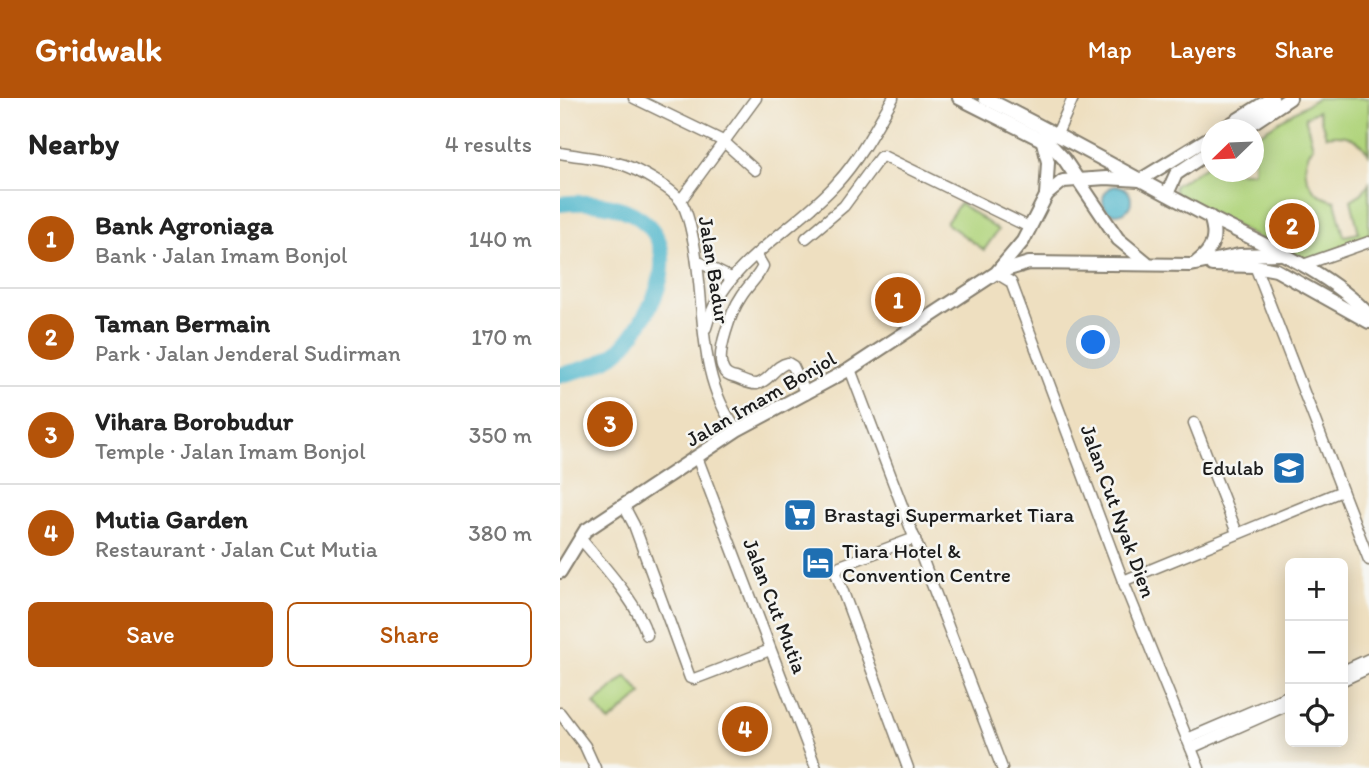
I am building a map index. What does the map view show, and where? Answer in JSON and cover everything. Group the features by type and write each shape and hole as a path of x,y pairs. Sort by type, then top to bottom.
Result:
{"main road":[{"path":"959,98 1042,138 1057,151 1118,240 1146,262"},
{"path":"985,98 1303,265 1357,303 1369,315"},
{"path":"1239,119 1272,98"},
{"path":"1258,119 1290,98"},
{"name":"Jalan Imam Bonjol","path":"560,572 584,531 737,430 849,369 996,273 1015,253 1031,228 1046,196 1048,162 1042,138"},
{"path":"1046,196 1058,184 1078,179 1141,179 1201,143"},
{"path":"1167,194 1176,174 1201,157"},
{"path":"1191,264 1202,258 1213,243 1214,231 1210,217"},
{"name":"Jalan Imam Bonjol","path":"996,273 1030,263 1191,264 1248,254 1283,254"},
{"path":"1191,264 1255,266 1286,274 1369,322"}],"street":[{"path":"634,98 723,141 755,170"},
{"path":"681,200 756,98"},
{"path":"704,336 716,299 731,278 837,184 893,98"},
{"path":"1058,134 1073,98"},
{"name":"Jalan Badur","path":"560,153 625,165 667,188 681,200 689,221 697,261 704,336 712,383 718,401 737,430"},
{"path":"806,238 844,206 883,156 1031,228"},
{"path":"1303,265 1369,242"},
{"path":"757,256 763,266 759,276 741,296 729,318 721,360 722,369 728,376 753,384 759,383 782,364 788,363 793,366 806,394"},
{"path":"697,261 731,278"},
{"path":"1255,266 1369,560"},
{"name":"Jalan Cut Nyak Dien","path":"996,273 1012,282 1122,582 1199,768"},
{"path":"849,369 1002,768"},
{"path":"1195,423 1237,533"},
{"name":"Jalan Cut Mutia","path":"697,457 816,768"},
{"path":"1122,582 1342,491"},
{"path":"624,506 634,525 690,678 694,679 770,650"},
{"path":"908,768 836,573 840,566 915,538"},
{"path":"581,539 611,575 640,618 647,635"},
{"path":"1348,669 1369,659"},
{"path":"1348,678 1369,667"},
{"path":"1189,744 1285,697"},
{"path":"1189,744 1285,706"},
{"path":"560,713 585,746 595,768"}],"green space":[{"path":"1317,98 1369,98 1369,154 1350,138 1326,136 1318,111 1305,117 1313,146 1306,163 1308,180 1318,193 1335,201 1344,236 1359,233 1351,200 1362,193 1369,183 1369,237 1302,262 1175,193 1174,186 1201,169 1201,182 1264,182 1264,131"},
{"path":"960,203 998,230 984,250 946,223"},
{"path":"626,676 642,694 609,722 594,704"}],"water":[{"path":"1117,186 1127,190 1131,200 1127,210 1117,214 1107,210 1103,200 1107,190"}],"waterway":[{"path":"560,204 612,206 632,214 648,225 658,241 662,261 659,285 647,312 626,343 616,353 598,363 560,375"}],"place":[{"name":"Taman Bermain","path":"1292,226"},
{"name":"Bank Agroniaga","path":"898,300"},
{"name":"Vihara Borobudur","path":"610,424"},
{"name":"Edulab","path":"1289,468"},
{"name":"Brastagi Supermarket Tiara","path":"800,515"},
{"name":"Tiara Hotel & Convention Centre","path":"818,563"},
{"name":"Mutia Garden","path":"745,729"}]}
